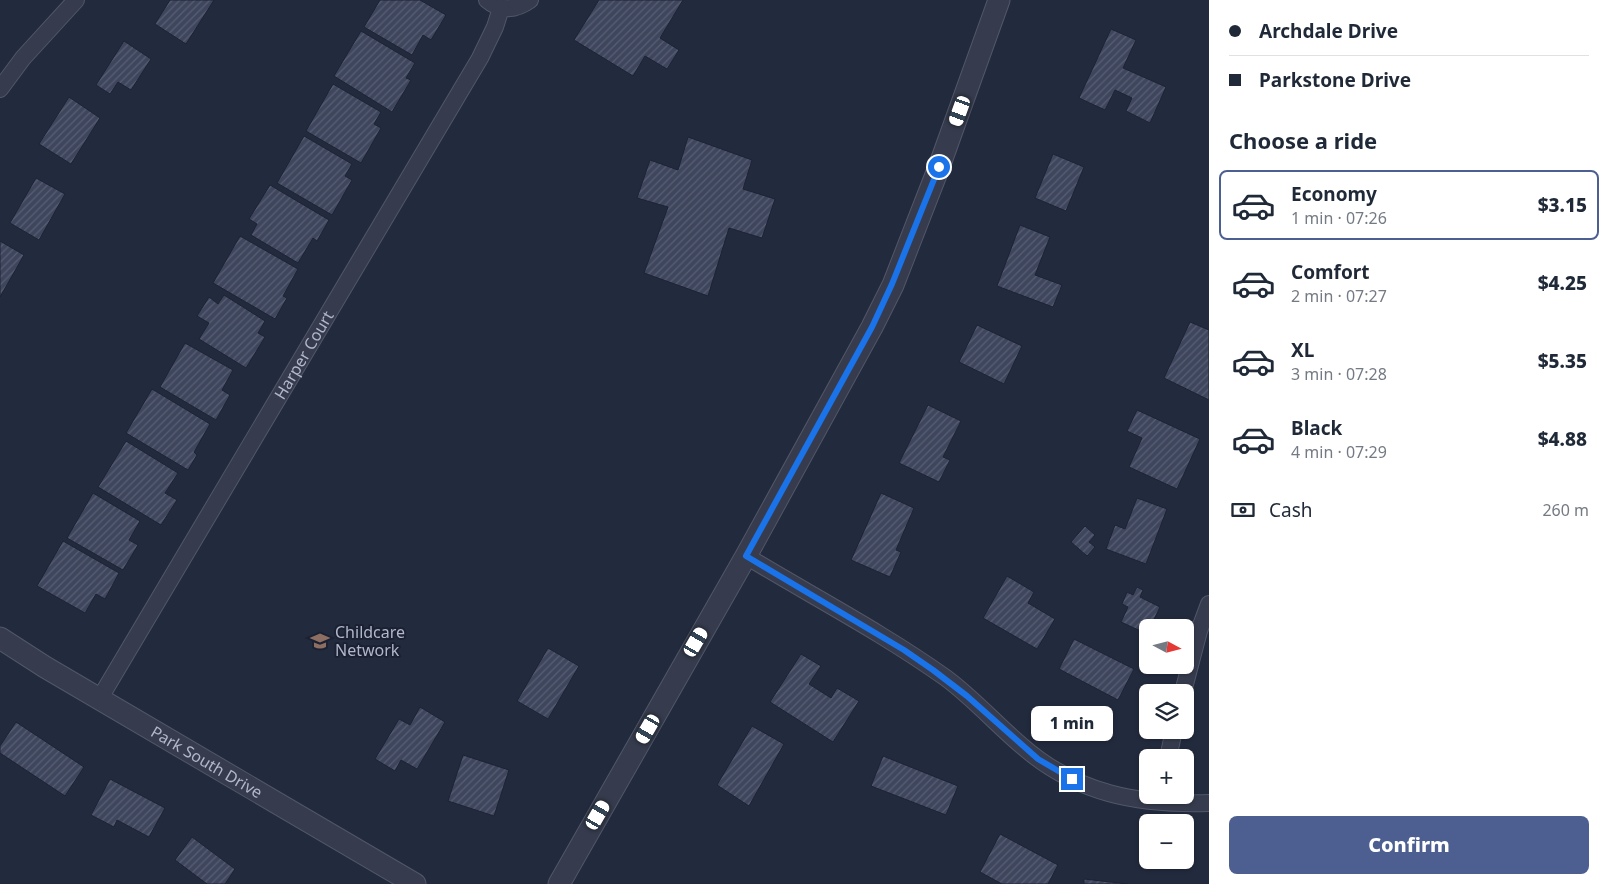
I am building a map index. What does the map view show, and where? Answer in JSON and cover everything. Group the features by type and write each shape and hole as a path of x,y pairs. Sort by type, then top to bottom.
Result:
{"street":[{"path":"0,89 23,58 76,0"},
{"name":"Harper Court","path":"100,698 480,58 495,27 494,4 511,9 521,6 530,0"},
{"path":"559,884 746,556 872,327 892,284 939,167 999,0"},
{"path":"746,556 926,665 954,685 1038,759 1090,788 1122,797 1139,797"},
{"path":"1185,684 1199,631 1209,604"},
{"name":"Park South Drive","path":"3,645 100,698 415,884"},
{"path":"1194,802 1209,803"}],"building":[{"path":"170,0 214,0 186,44 155,24"},
{"path":"380,0 420,0 446,15 431,40 423,35 412,55 364,27"},
{"path":"599,0 683,0 660,38 679,50 667,69 645,56 633,76 574,40"},
{"path":"1111,29 1136,40 1123,68 1166,87 1150,123 1126,111 1132,98 1115,90 1105,110 1079,98"},
{"path":"361,31 415,63 406,78 411,80 392,112 334,76"},
{"path":"124,41 151,59 131,90 118,82 110,94 96,85"},
{"path":"333,84 381,112 374,124 381,128 361,163 306,131"},
{"path":"69,97 100,118 71,164 39,144"},
{"path":"304,136 352,164 345,176 352,180 332,215 277,183"},
{"path":"688,137 752,160 743,189 775,199 762,238 729,228 708,296 644,273 668,207 637,198 650,160 678,170"},
{"path":"1053,154 1084,167 1066,211 1035,198"},
{"path":"36,178 65,194 39,240 10,223"},
{"path":"270,185 329,220 317,241 313,238 298,263 251,235 257,224 249,219"},
{"path":"1020,225 1050,237 1035,275 1062,285 1053,307 997,286"},
{"path":"240,236 298,269 283,296 287,298 275,319 213,283"},
{"path":"0,241 24,255 0,297"},
{"path":"224,295 265,321 258,333 265,337 246,368 199,339 209,323 197,316 209,297 218,304"},
{"path":"1190,322 1209,330 1209,400 1164,378"},
{"path":"977,325 1022,346 1004,384 959,362"},
{"path":"185,343 233,370 222,390 230,395 216,420 160,387"},
{"path":"152,389 210,424 194,452 197,455 188,470 126,433"},
{"path":"928,405 961,421 943,457 950,460 939,482 899,463"},
{"path":"1137,410 1200,439 1177,489 1129,467 1142,438 1127,431"},
{"path":"126,441 178,473 165,493 177,500 161,525 98,487"},
{"path":"93,493 140,521 129,540 138,545 123,570 67,538"},
{"path":"881,493 914,508 896,550 901,552 890,577 851,560"},
{"path":"1137,498 1167,509 1146,564 1106,549 1115,525 1125,529"},
{"path":"1085,526 1095,535 1089,542 1095,547 1087,556 1071,542"},
{"path":"63,541 119,573 105,599 96,594 85,613 37,586"},
{"path":"1007,576 1034,592 1028,603 1055,619 1037,649 983,618"},
{"path":"1137,587 1143,590 1140,597 1160,607 1154,619 1139,619 1139,630 1121,622 1128,607 1122,604 1127,592 1133,595"},
{"path":"1074,639 1134,669 1118,700 1059,669"},
{"path":"548,648 579,666 548,719 517,701"},
{"path":"801,654 821,666 809,684 831,698 837,688 859,701 833,742 770,702"},
{"path":"420,707 445,722 417,769 401,760 395,771 375,759 399,719 410,725"},
{"path":"16,722 84,767 65,796 0,753 0,746"},
{"path":"752,726 784,744 749,806 717,785"},
{"path":"463,755 509,770 494,816 448,801"},
{"path":"883,756 958,786 946,815 871,786"},
{"path":"110,779 165,808 149,837 117,820 114,827 91,815"},
{"path":"1000,834 1058,865 1048,884 1002,884 980,872"},
{"path":"192,837 235,869 225,884 207,884 175,860"},
{"path":"1084,879 1128,884 1084,884"}],"place":[{"name":"Childcare Network","path":"320,641"}],"route":[{"path":"939,167 892,284 872,327 746,556 904,650 947,679 1023,747 1038,759 1072,779"}]}
